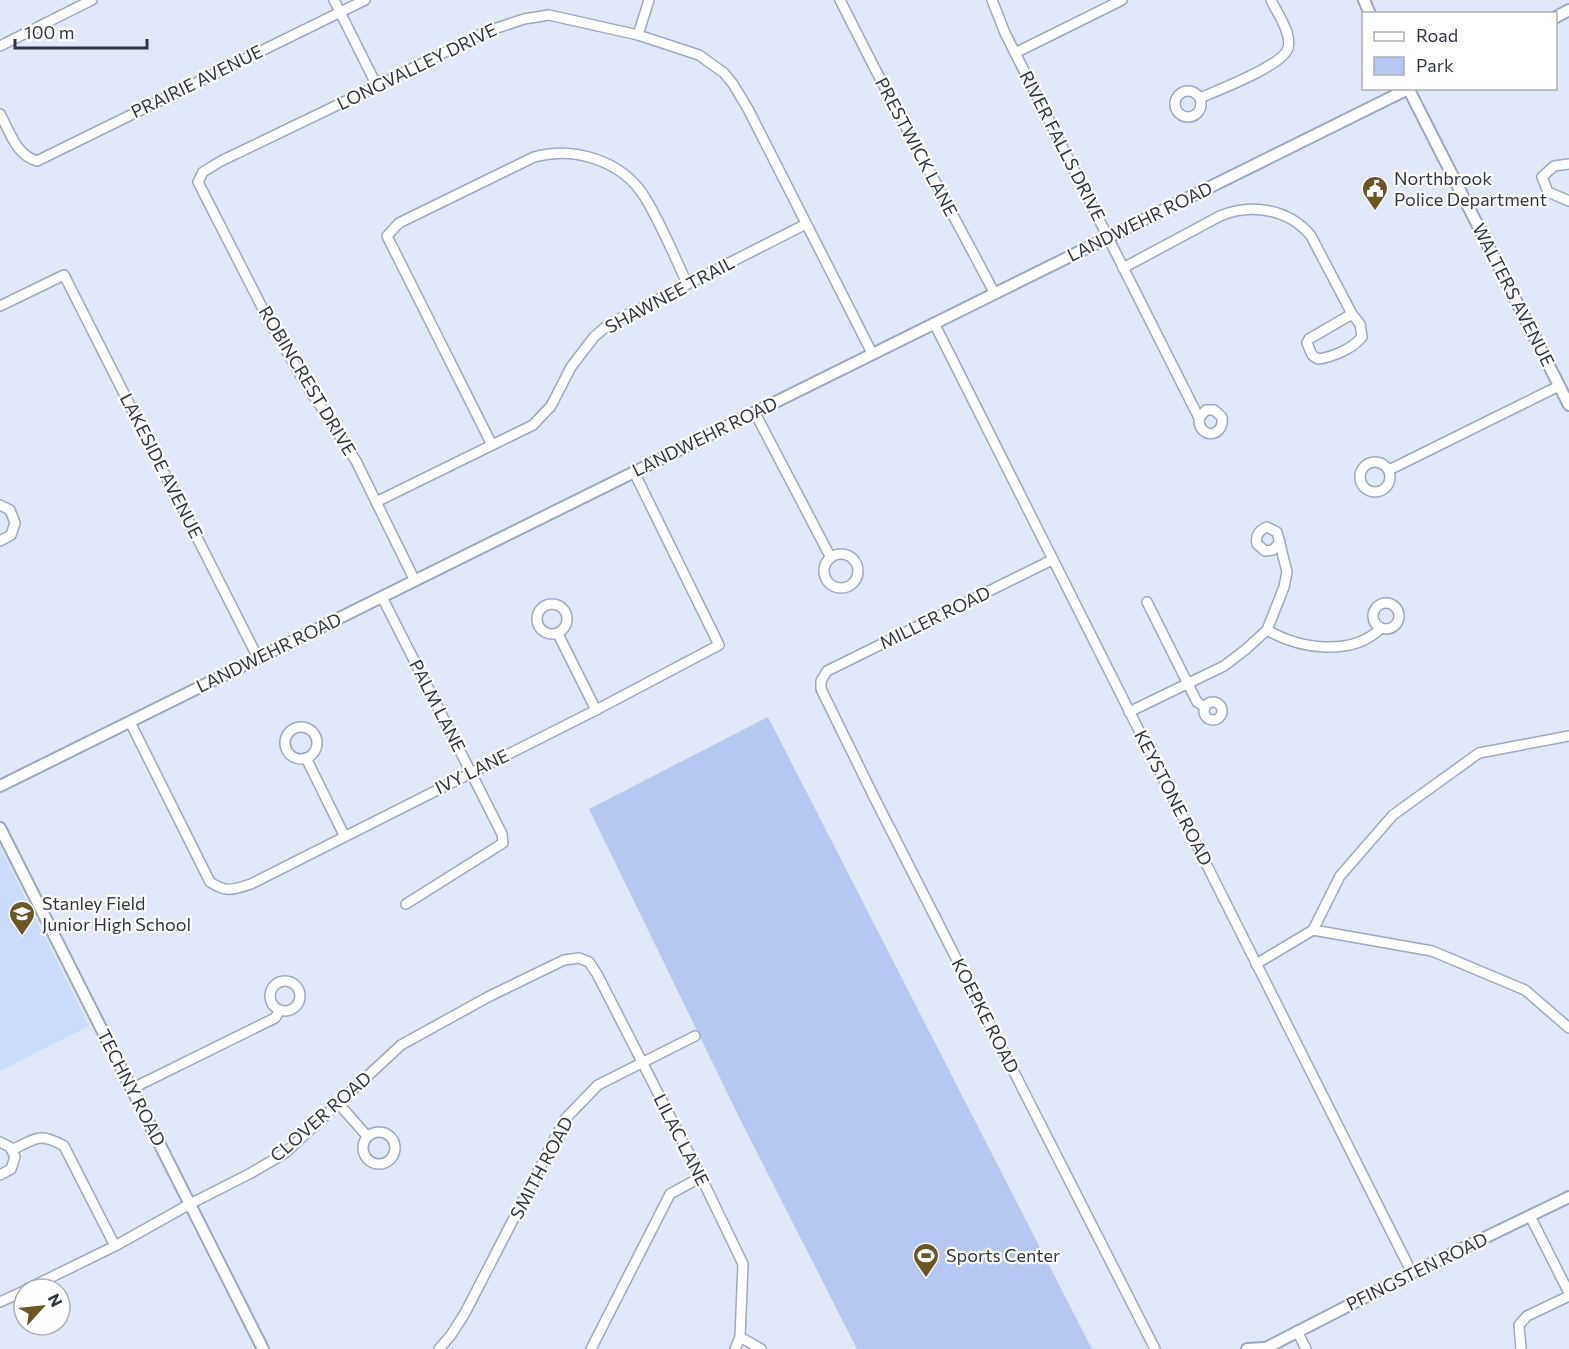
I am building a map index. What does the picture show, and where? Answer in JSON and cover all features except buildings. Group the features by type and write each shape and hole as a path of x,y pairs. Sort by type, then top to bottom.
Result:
{"main road":[{"name":"LANDWEHR ROAD","path":"0,786 1407,90"},
{"name":"WALTERS AVENUE","path":"1410,90 1569,405"},
{"name":"TECHNY ROAD","path":"0,828 263,1349"},
{"name":"PFINGSTEN ROAD","path":"1247,1349 1265,1349 1412,1273 1569,1197"}],"street":[{"path":"0,46 92,0"},
{"path":"334,0 377,86"},
{"name":"PRAIRIE AVENUE","path":"0,114 20,151 37,161 365,0"},
{"path":"638,35 649,0"},
{"name":"PRESTWICK LANE","path":"840,0 995,294"},
{"name":"RIVER FALLS DRIVE","path":"992,0 1015,52 1199,418"},
{"path":"1015,52 1122,0"},
{"path":"1200,98 1282,58 1288,48 1288,35 1271,0"},
{"name":"LONGVALLEY DRIVE","path":"198,182 203,172 221,161 485,32 524,19 549,15 638,35 689,50 708,60 724,73 741,96 872,353"},
{"path":"492,445 387,236 399,223 534,157 550,153 586,156 621,171 643,195 687,283"},
{"path":"1569,164 1554,166 1542,177 1548,192 1569,201"},
{"name":"ROBINCREST DRIVE","path":"198,182 266,315 301,376 356,461 415,581"},
{"path":"1123,268 1220,216 1234,210 1260,209 1288,217 1304,227 1352,314 1360,324 1362,337 1355,345 1325,358 1318,359 1312,355 1307,343 1309,339 1352,314"},
{"name":"SHAWNEE TRAIL","path":"376,502 533,425 551,406 571,367 588,344 609,324 806,224"},
{"name":"LAKESIDE AVENUE","path":"0,306 63,275 258,658"},
{"name":"KEYSTONE ROAD","path":"934,322 1412,1273"},
{"path":"1389,470 1559,386"},
{"path":"755,412 831,558"},
{"name":"IVY LANE","path":"130,722 210,882 222,890 234,890 251,884 344,835 596,710 719,645 634,472"},
{"path":"0,505 10,510 15,523 11,535 0,541"},
{"path":"1130,712 1224,666 1267,630 1284,587 1287,572 1280,542"},
{"name":"MILLER ROAD","path":"821,681 827,671 1052,560"},
{"name":"PALM LANE","path":"382,597 502,834 503,843 406,904"},
{"path":"1147,602 1197,702 1205,707"},
{"path":"1267,630 1279,637 1305,645 1331,647 1356,644 1372,637 1381,628"},
{"path":"558,633 596,710"},
{"name":"KOEPKE ROAD","path":"821,681 823,694 875,799 1155,1349"},
{"path":"1256,964 1313,930 1340,876 1393,815 1479,753 1569,736"},
{"path":"306,758 344,835"},
{"path":"1313,930 1432,951 1525,990 1569,1028"},
{"name":"LILAC LANE","path":"579,958 589,962 597,974 743,1264 740,1337"},
{"name":"CLOVER ROAD","path":"52,1277 115,1246 285,1153 401,1045 488,997 564,960 579,958"},
{"path":"131,1089 275,1018 279,1010"},
{"name":"SMITH ROAD","path":"439,1349 465,1313 565,1119 598,1085 695,1036"},
{"path":"338,1103 368,1136"},
{"path":"12,1150 40,1137 51,1138 64,1146 115,1246"},
{"path":"0,1142 7,1144 15,1157 14,1165 8,1172 0,1175"},
{"path":"591,1349 670,1194 701,1177"},
{"path":"1521,1349 1519,1325 1527,1316 1569,1295 1530,1216"},
{"path":"1297,1331 1306,1349"},
{"path":"735,1349 740,1337 761,1349"}],"shaded area":[{"name":"Stanley Field Junior High School","path":"0,847 89,1026 0,1071"}],"green space":[{"path":"768,717 1092,1349 857,1349 741,1121 589,809"}],"place":[{"name":"Northbrook Police Department","path":"1375,212"},
{"name":"Stanley Field Junior High School","path":"22,937"},
{"name":"Sports Center","path":"926,1279"}]}
